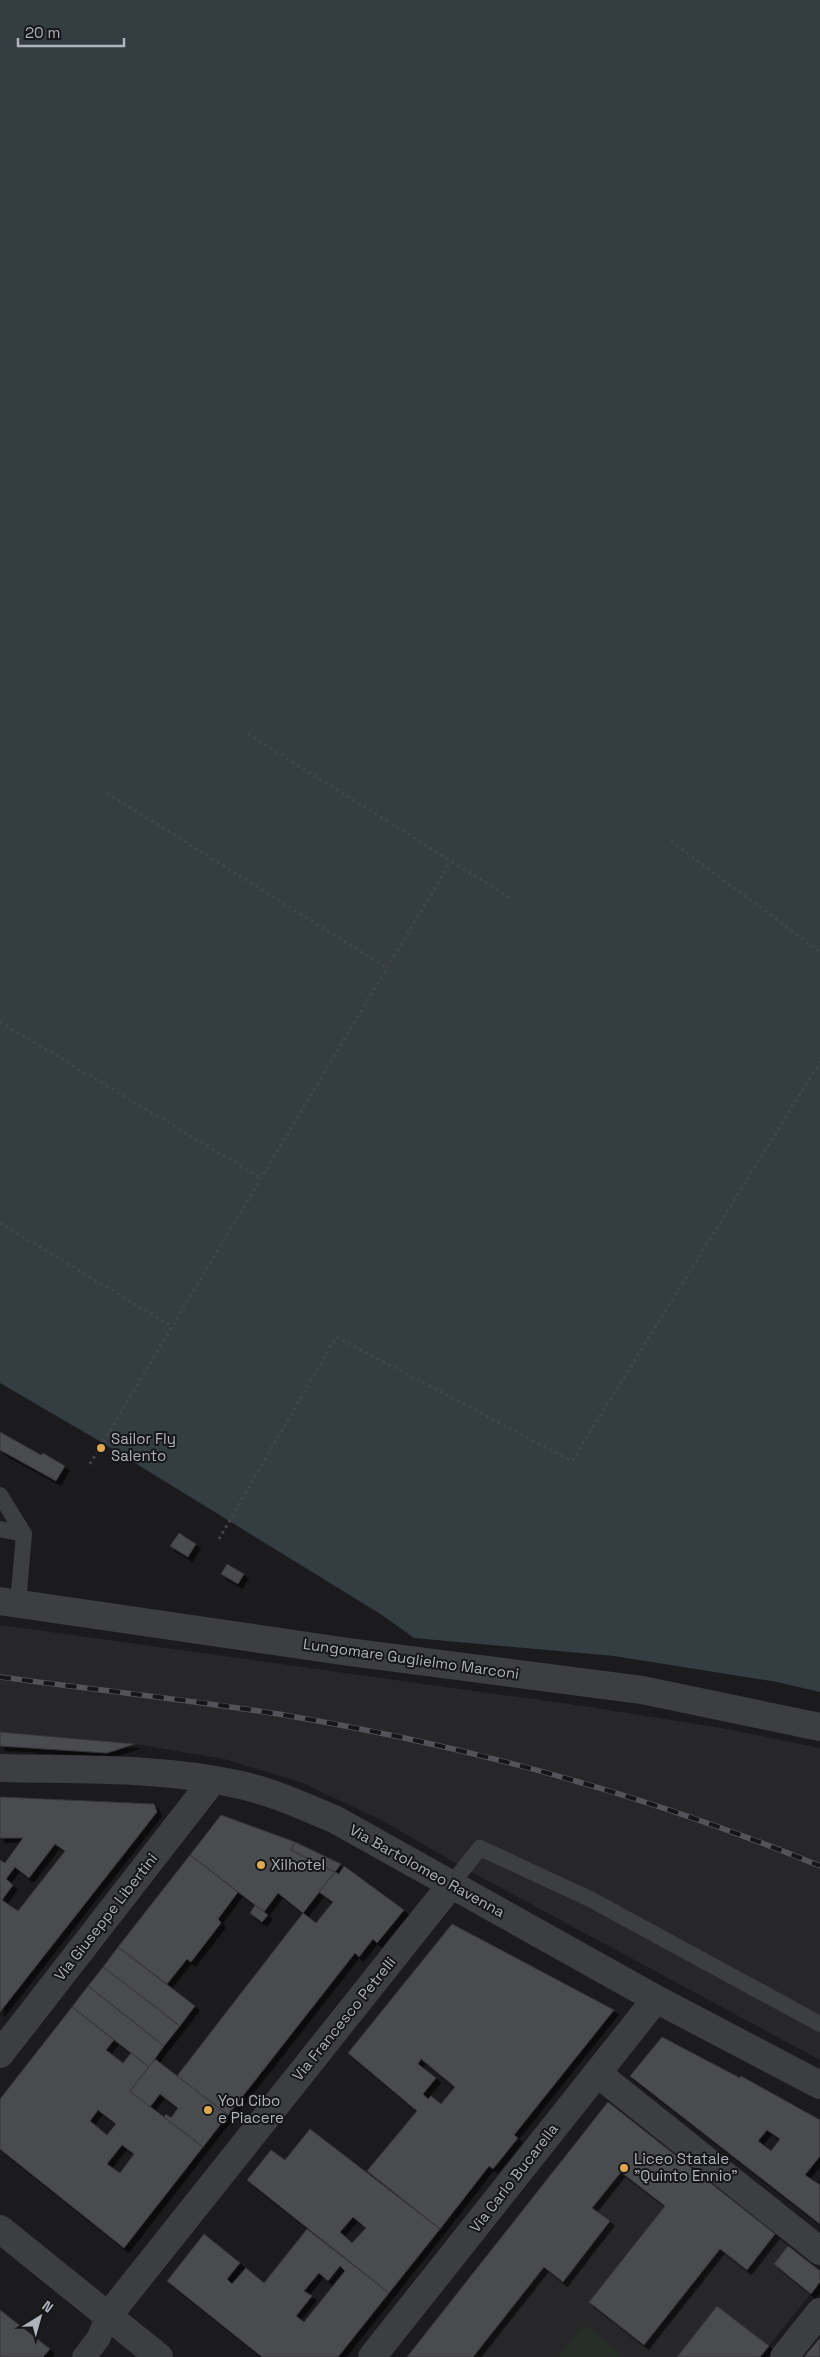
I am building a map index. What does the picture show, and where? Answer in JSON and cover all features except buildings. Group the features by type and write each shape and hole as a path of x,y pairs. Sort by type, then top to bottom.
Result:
{"street":[{"name":"Lungomare Guglielmo Marconi","path":"9,1602 348,1652 642,1690 820,1728"},
{"name":"Via Bartolomeo Ravenna","path":"0,1768 141,1771 177,1774 237,1784 281,1797 336,1820 450,1886 656,1999 820,2085"},
{"name":"Via Giuseppe Libertini","path":"0,2054 213,1780"},
{"name":"Via Francesco Petrelli","path":"108,2316 450,1886"},
{"name":"Via Carlo Bucarella","path":"372,2357 656,1999"},
{"path":"597,2073 820,2251"},
{"path":"0,2229 159,2357"},
{"path":"784,2357 820,2312"},
{"path":"84,2357 98,2339 108,2316"}],"lane":[{"path":"0,1495 24,1534 9,1602"},
{"path":"0,1529 24,1534"},
{"path":"450,1886 480,1848 590,1899 820,2024"}],"path":[{"path":"248,734 513,900"},
{"path":"107,793 387,968"},
{"path":"671,841 820,952"},
{"path":"90,1464 451,861"},
{"path":"0,1022 261,1178"},
{"path":"219,1539 336,1337 572,1461 820,1062"},
{"path":"0,1223 173,1327"}],"shaded area":[{"path":"0,0 820,0 820,1692 777,1682 614,1656 414,1638 382,1615 96,1439 0,1383"},
{"path":"0,1625 590,1707 727,1729 820,1748 820,2060 464,1868 383,1821 303,1783 224,1759 135,1744 0,1732"},
{"name":"Liceo Statale \"Quinto Ennio\"","path":"608,2102 820,2271 820,2282 760,2357 407,2357"},
{"path":"584,2324 622,2355 620,2357 558,2357"}],"railway":[{"path":"0,1677 254,1710 358,1728 426,1743 560,1776 626,1796 691,1817 820,1866"}],"place":[{"name":"Sailor Fly Salento","path":"101,1448"},
{"name":"Xilhotel","path":"261,1865"},
{"name":"You Cibo e Piacere","path":"208,2110"},
{"name":"Liceo Statale \"Quinto Ennio\"","path":"624,2168"}]}
